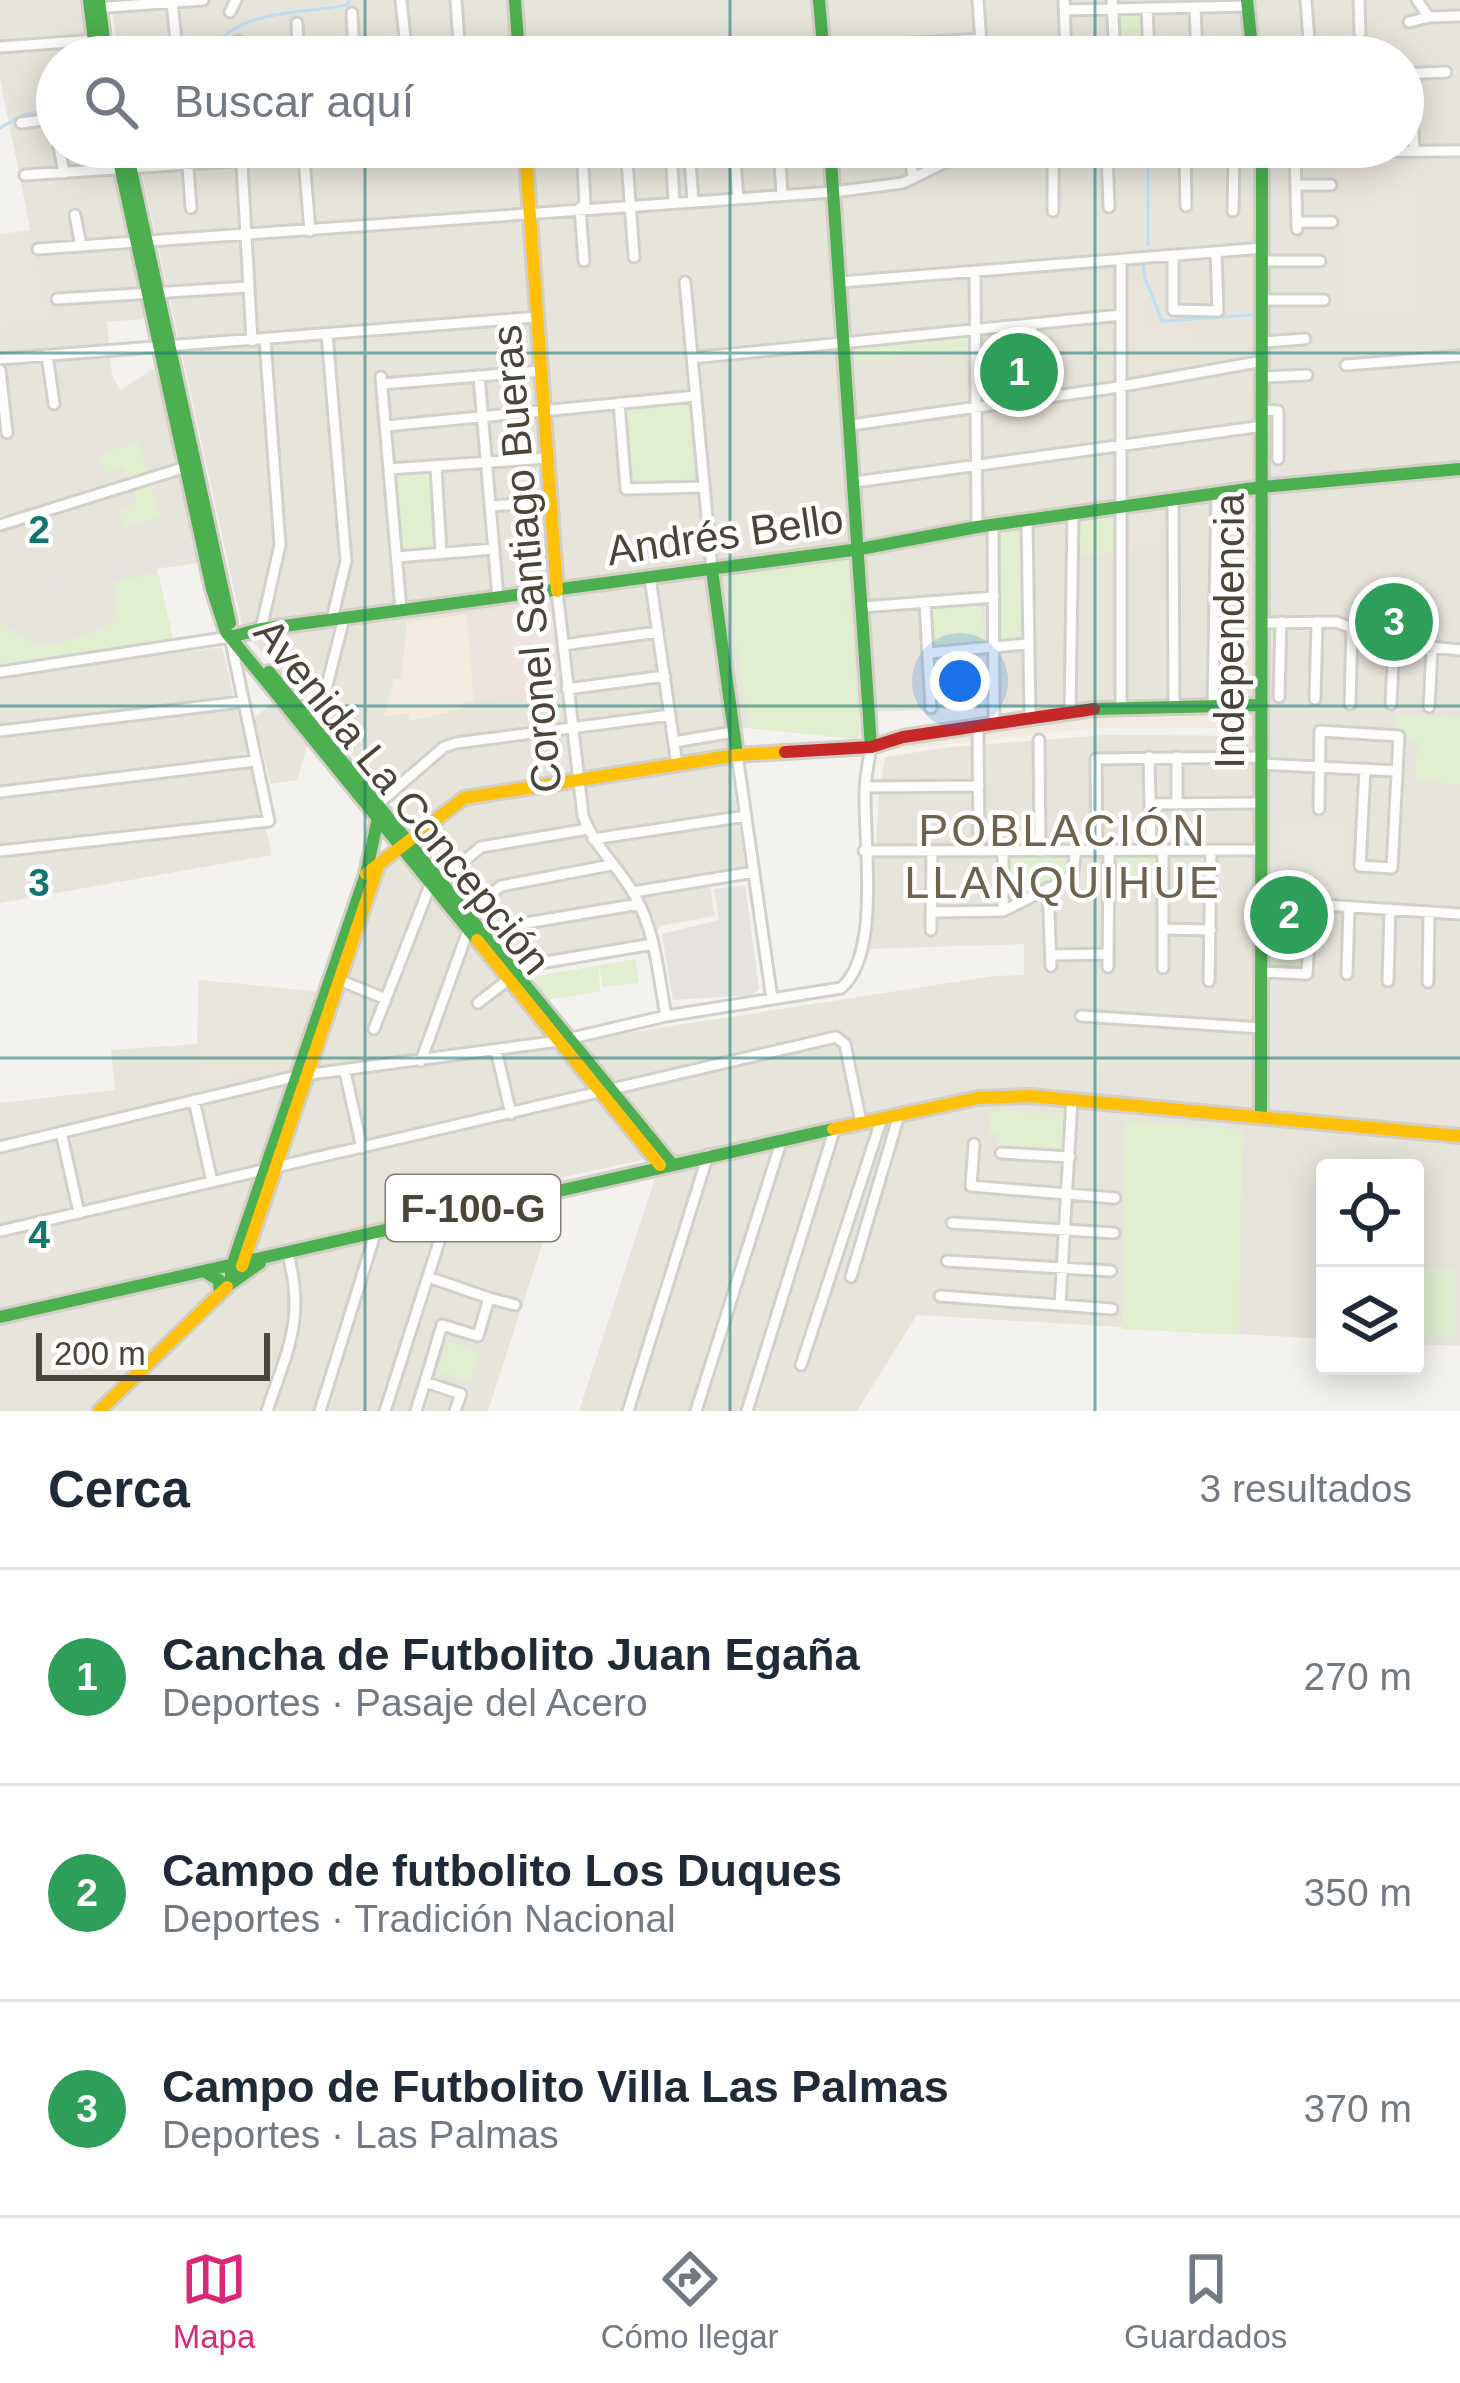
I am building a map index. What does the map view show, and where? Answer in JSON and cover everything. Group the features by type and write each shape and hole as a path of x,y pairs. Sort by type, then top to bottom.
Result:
{"street":[{"path":"97,36 94,4 203,0"},
{"path":"230,12 236,0"},
{"path":"401,0 405,36"},
{"path":"456,0 459,36"},
{"path":"515,0 518,36"},
{"path":"820,0 822,36"},
{"path":"978,0 981,36"},
{"path":"1306,0 1309,36"},
{"path":"1359,0 1360,33"},
{"path":"1417,0 1429,17"},
{"path":"172,2 176,36"},
{"path":"1065,36 1064,5 1195,8 1248,3 1251,36"},
{"path":"1112,4 1113,36"},
{"path":"1148,8 1149,36"},
{"path":"1195,8 1196,36"},
{"path":"352,13 353,36"},
{"path":"1409,22 1460,16"},
{"path":"297,23 297,36"},
{"path":"0,47 36,44"},
{"path":"1424,73 1447,71"},
{"path":"21,123 36,121"},
{"path":"1424,151 1460,151"},
{"path":"63,168 64,173"},
{"path":"25,175 157,168"},
{"path":"188,168 191,208"},
{"path":"242,168 252,341"},
{"path":"305,168 310,231"},
{"name":"Coronel Santiago Bueras","path":"527,168 557,591 577,780 590,834 639,904 653,944 666,1016"},
{"path":"580,208 585,204 582,168"},
{"path":"627,168 634,257"},
{"path":"672,168 674,202"},
{"path":"691,168 693,201"},
{"path":"736,168 738,198"},
{"path":"780,168 782,195"},
{"path":"0,1147 302,1077 496,1050 666,1016 831,992 852,977 867,919 865,787 871,747 831,168"},
{"path":"912,168 913,178"},
{"path":"38,249 833,192 903,183 934,168"},
{"path":"1053,168 1053,211"},
{"path":"1107,168 1108,207"},
{"path":"1185,168 1186,206"},
{"path":"1233,211 1234,168"},
{"name":"Independencia","path":"1261,1115 1262,168"},
{"path":"1296,168 1297,226 1332,221"},
{"name":"Avenida La Concepción","path":"126,170 233,636 316,729 378,810"},
{"path":"1297,184 1331,185"},
{"path":"580,208 584,261"},
{"path":"75,215 81,246"},
{"path":"840,282 1216,252 1320,261"},
{"path":"1173,255 1172,310 1218,310 1216,252"},
{"path":"1120,706 1121,260"},
{"path":"975,271 976,527"},
{"path":"685,282 712,569 772,999"},
{"path":"57,299 248,287"},
{"path":"1263,300 1324,300"},
{"path":"692,358 1121,315"},
{"path":"0,358 538,317"},
{"path":"1031,325 1031,400"},
{"path":"316,729 346,562 327,334"},
{"path":"1263,342 1305,339"},
{"path":"261,628 280,544 265,340"},
{"name":"Avenida La Concepción","path":"165,347 217,610 233,636 665,1164"},
{"path":"47,355 54,404"},
{"path":"1346,365 1460,356"},
{"path":"850,425 1263,361"},
{"path":"0,370 7,433"},
{"path":"401,610 382,381 542,371"},
{"path":"1263,377 1307,375"},
{"path":"479,376 499,598"},
{"path":"386,426 696,396"},
{"path":"619,403 626,489 704,487"},
{"path":"1263,410 1278,411 1278,459"},
{"path":"855,482 1263,426"},
{"path":"389,469 548,458"},
{"path":"0,525 186,466"},
{"path":"436,467 441,554"},
{"name":"Andrés Bello","path":"0,672 261,628 860,549 976,527 1262,488 1460,469"},
{"path":"1213,704 1217,494"},
{"path":"1173,500 1174,705"},
{"path":"490,506 550,501"},
{"path":"1070,712 1073,514"},
{"path":"1027,520 1030,717"},
{"path":"993,525 994,723"},
{"path":"397,557 494,549"},
{"path":"650,578 677,765"},
{"path":"862,607 994,597"},
{"path":"925,603 932,708"},
{"path":"1262,622 1352,626 1394,643 1460,650"},
{"path":"1279,697 1281,622"},
{"path":"1315,699 1317,622"},
{"path":"1351,704 1352,626"},
{"path":"562,646 658,632"},
{"path":"0,851 269,821 242,702 233,636"},
{"path":"1391,704 1394,643"},
{"path":"928,652 1027,644"},
{"path":"1429,707 1432,649"},
{"path":"567,689 664,676"},
{"path":"0,730 242,702"},
{"path":"225,1289 238,1264 371,872 468,796 737,755 871,747 904,737 1120,706 1262,705"},
{"path":"302,1077 339,980 371,872 378,810 444,747 670,715"},
{"path":"978,726 979,851"},
{"path":"1319,809 1320,731 1399,736 1392,868 1360,866 1365,769"},
{"path":"674,742 734,732"},
{"path":"1039,740 1040,850"},
{"path":"1149,757 1163,968"},
{"path":"1177,757 1177,804"},
{"path":"1108,967 1096,759 1262,760 1397,771"},
{"path":"0,792 255,761"},
{"path":"865,787 979,786"},
{"path":"1151,804 1262,803"},
{"path":"374,1029 436,881 481,847 746,816"},
{"path":"933,912 1003,911 1072,877 1076,850"},
{"path":"1209,981 1211,850"},
{"path":"864,851 1262,850"},
{"path":"931,930 932,851"},
{"path":"1003,851 1003,911"},
{"path":"421,1061 470,920 501,886 611,865"},
{"path":"633,892 754,872"},
{"path":"1048,888 1051,960 1108,954"},
{"path":"1262,901 1460,914"},
{"path":"494,943 520,924 639,904"},
{"path":"1262,972 1307,974 1311,904"},
{"path":"1347,974 1349,907"},
{"path":"1388,981 1390,909"},
{"path":"1428,982 1429,912"},
{"name":"Avenida La Concepción","path":"470,920 494,943 514,977"},
{"path":"1163,929 1211,930"},
{"path":"478,1004 534,964 653,944"},
{"path":"339,980 386,999"},
{"path":"1081,1016 1262,1028"},
{"path":"0,1231 836,1036 844,1040 861,1122"},
{"path":"496,1050 511,1114"},
{"path":"345,1072 362,1148"},
{"name":"F-100-G","path":"0,1317 665,1164 994,1097 1261,1115 1460,1136"},
{"path":"194,1100 212,1182"},
{"path":"1060,1305 1076,1101"},
{"path":"851,1277 900,1114"},
{"path":"802,1366 882,1118"},
{"path":"747,1411 835,1128"},
{"path":"62,1132 79,1213"},
{"path":"696,1411 782,1139"},
{"path":"974,1144 970,1186 1114,1198"},
{"path":"1001,1153 1070,1157"},
{"path":"628,1411 708,1155"},
{"path":"385,1411 448,1214"},
{"path":"952,1222 1114,1233"},
{"path":"320,1411 376,1231"},
{"path":"99,1411 225,1289 280,1253 296,1281 296,1323 267,1411"},
{"path":"947,1261 1111,1271"},
{"path":"205,1272 225,1289"},
{"path":"428,1276 515,1305"},
{"path":"940,1296 1112,1309"},
{"path":"428,1321 478,1336 489,1298"},
{"path":"416,1411 442,1325"},
{"path":"425,1382 460,1394 455,1411"}],"shaded area":[{"path":"0,0 86,0 89,31 85,35 0,42"},
{"path":"111,0 1460,0 1460,1346 1424,1344 1424,1159 1316,1159 1316,1338 917,1315 857,1411 579,1411 656,1175 678,1157 582,1040 1024,975 1024,944 870,949 885,757 1106,735 1271,736 1271,702 883,711 859,714 857,739 749,728 725,731 746,872 709,878 715,916 660,926 647,950 542,968 531,974 425,839 243,630 141,168 1424,168 1424,36 115,36"},
{"path":"36,49 36,168 116,168 146,315 107,322 112,375 120,390 155,368 200,558 198,563 157,569 173,640 0,664 0,327 49,322 0,79 0,52"},
{"path":"1342,168 1420,168 1417,315 1338,316"},
{"path":"31,230 49,323 0,327 0,234"},
{"path":"1125,282 1143,282 1152,328 1194,327 1200,365 1126,374"},
{"path":"1169,509 1168,550 1130,552 1130,516"},
{"path":"190,539 195,555 114,579 109,562"},
{"path":"95,562 98,572 105,571 107,577 40,597 35,581"},
{"path":"553,604 560,662 536,668 541,693 474,701 467,614"},
{"path":"467,614 474,701 462,703 461,709 409,721 409,713 384,717 394,679 401,679 407,622"},
{"path":"222,647 272,855 0,903 0,676"},
{"path":"275,701 308,743 297,780 271,784 254,718"},
{"path":"1259,706 1258,728 1095,728 876,752 892,743 1119,711"},
{"path":"1274,816 1349,820 1348,878 1291,874 1292,854 1274,853"},
{"path":"399,858 643,1156 642,1160 564,1177 488,1411 0,1411 0,1103 115,1090 111,1050 197,1044 199,980 325,993 383,870"},
{"path":"745,885 759,989 752,995 673,1000 662,934 719,920 714,889"},
{"path":"199,980 313,991 288,1069 196,1087"},
{"path":"1092,1074 1143,1077 1142,1096 1091,1093"}],"green space":[{"path":"1114,15 1143,15 1145,36 1115,36"},
{"path":"969,332 969,350 857,362 855,344"},
{"path":"688,399 695,482 631,484 624,406"},
{"path":"138,442 148,472 128,479 124,466 104,472 99,455"},
{"path":"433,468 439,551 401,554 393,471"},
{"path":"151,484 161,517 124,528 118,509 136,504 132,490"},
{"path":"1114,518 1115,553 1075,555 1075,522"},
{"path":"1022,528 1022,640 998,640 999,531"},
{"path":"848,555 850,598 842,609 850,601 860,734 857,739 749,728 725,572"},
{"path":"158,572 173,640 0,664 0,620 42,646 86,635 109,622 115,612 114,582"},
{"path":"981,601 985,644 931,650 928,605"},
{"path":"1361,602 1404,610 1404,638 1358,619"},
{"path":"1395,714 1460,718 1460,786 1414,778 1418,741 1398,736"},
{"path":"1006,850 1069,851 1070,870 1006,903"},
{"path":"1112,852 1160,852 1160,877 1112,877"},
{"path":"1270,905 1309,906 1306,971 1269,970"},
{"path":"635,959 639,983 603,987 599,965"},
{"path":"599,965 600,991 547,1000 531,977"},
{"path":"991,1110 1067,1114 1065,1148 997,1145 998,1134 989,1133"},
{"path":"1125,1121 1243,1129 1239,1335 1122,1329"},
{"path":"1424,1269 1453,1269 1453,1337 1424,1337"},
{"path":"447,1341 480,1352 470,1382 437,1372"}],"waterway":[{"path":"224,36 250,21 347,5 350,0"},
{"path":"0,128 36,112"},
{"path":"1148,168 1148,245"},
{"path":"1143,262 1162,321 1253,315"}],"traffic: fast":[{"path":"89,0 93,36"},
{"path":"99,0 103,36"},
{"path":"515,0 518,36"},
{"path":"819,0 822,36"},
{"path":"1247,0 1251,36"},
{"path":"121,168 212,589 226,632 477,940"},
{"path":"131,168 230,623"},
{"path":"831,168 871,747"},
{"path":"1261,1116 1262,168"},
{"path":"230,637 1262,487 1460,469"},
{"path":"712,570 737,755"},
{"path":"269,672 671,1163"},
{"path":"1094,709 1262,705"},
{"path":"230,1284 232,1266 366,874 378,818"},
{"path":"0,1317 833,1129"},
{"path":"230,1284 260,1263"},
{"path":"205,1272 219,1280 220,1294"}],"traffic: slow":[{"path":"527,168 557,591"},
{"path":"366,874 464,798 737,755 785,752"},
{"path":"242,1266 377,869"},
{"path":"477,940 660,1165"},
{"path":"833,1129 978,1098 1030,1096 1460,1136"},
{"path":"99,1411 227,1287"}],"traffic: jam":[{"path":"785,752 871,747 903,737 1094,709"}],"place":[{"name":"Cancha de Futbolito Juan Egaña","path":"1019,372"},
{"name":"Campo de Futbolito Villa Las Palmas","path":"1394,622"},
{"name":"Campo de futbolito Los Duques","path":"1289,915"}],"district":[{"name":"POBLACIÓN LLANQUIHUE","path":"1063,856"}]}
